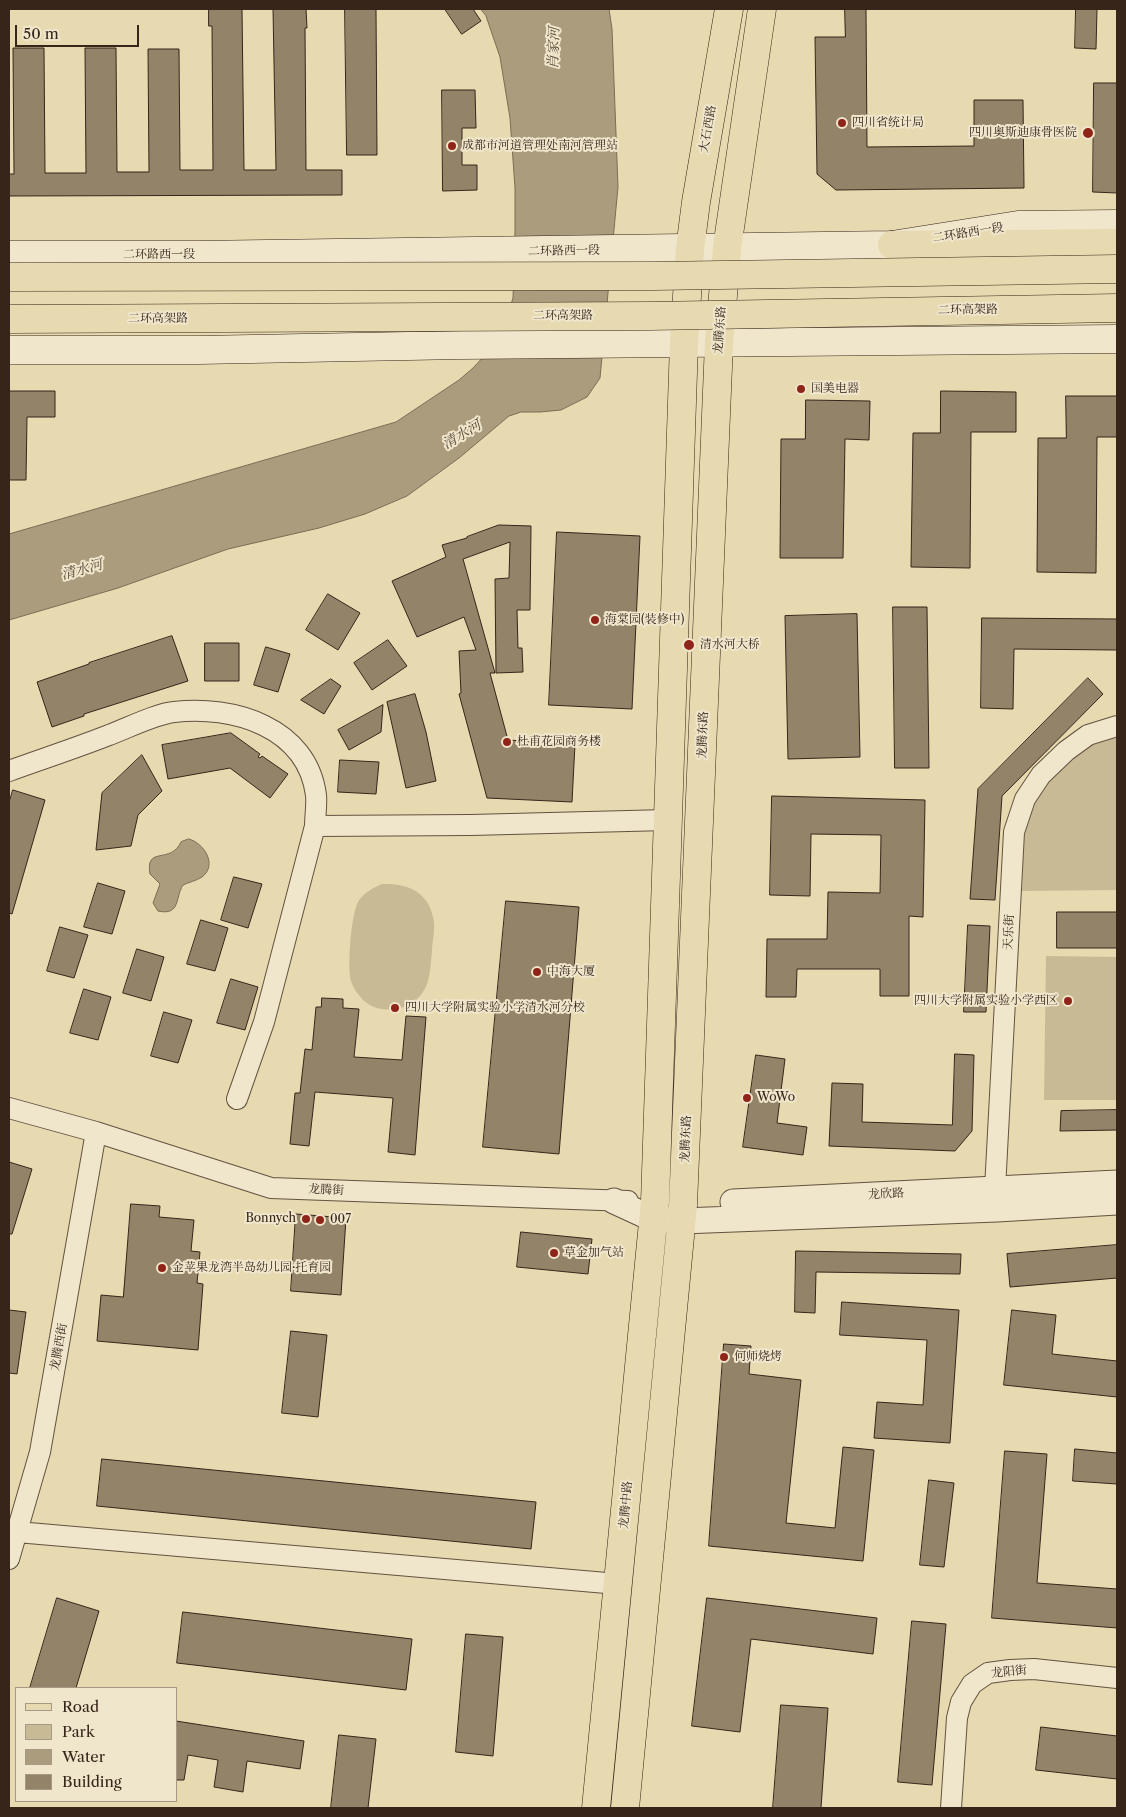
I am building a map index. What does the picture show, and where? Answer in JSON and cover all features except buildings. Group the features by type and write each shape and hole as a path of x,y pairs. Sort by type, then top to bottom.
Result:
{"main road":[{"name":"大石西路","path":"690,248 729,9"},
{"path":"727,248 762,9"},
{"name":"二环路西一段","path":"9,255 472,252 892,245 1018,226 1117,224"},
{"path":"892,245 1117,243"},
{"path":"654,1211 684,344 690,248"},
{"name":"龙腾东路","path":"683,1213 719,343 727,248"},
{"path":"9,277 654,276 1117,269"},
{"name":"二环高架路","path":"9,319 650,316 1117,308"},
{"path":"9,350 199,350 461,345 1117,339"},
{"name":"龙腾中路","path":"596,1808 654,1211"},
{"path":"625,1808 683,1213"}],"street":[{"path":"9,771 172,712 204,711 239,716 264,724 283,736 298,752 309,770 316,795 315,826 264,1022 237,1099"},
{"name":"天乐街","path":"995,1189 1014,832 1025,798 1041,776 1066,751 1088,735 1117,726"},
{"path":"315,826 667,820"},
{"name":"龙腾街","path":"9,1108 96,1132 271,1188 614,1201"},
{"name":"龙腾西街","path":"9,1559 40,1452 96,1132"},
{"name":"龙欣路","path":"614,1201 654,1211 683,1213 995,1189 1117,1183"},
{"path":"683,1213 997,1209 1117,1202"},
{"path":"17,1532 618,1584"},
{"name":"龙阳街","path":"951,1808 957,1718 961,1702 972,1684 988,1673 1034,1669 1117,1678"}],"green space":[{"path":"1117,737 1117,890 1022,891 1024,833 1031,807 1051,776 1074,753 1105,739"},
{"path":"382,884 401,885 416,891 428,903 434,922 430,973 426,987 411,1004 386,1010 370,1005 363,1000 351,981 349,965 353,918 358,902 372,889"},
{"path":"1046,956 1117,957 1117,1100 1044,1100"}],"water":[{"path":"481,9 609,9 612,29 618,187 600,378 587,397 561,410 521,412 509,416 459,458 407,496 365,514 319,528 228,549 118,588 9,620 9,534 396,422 459,380 499,340 513,298 515,188 510,118 500,57 486,16"},
{"path":"189,839 200,845 207,855 209,867 207,872 202,877 183,885 174,908 165,912 158,911 153,903 160,884 150,874 149,865 151,860 155,857 171,853 177,849 181,842"}],"place":[{"name":"四川省统计局","path":"842,123"},
{"name":"四川奥斯迪康骨医院","path":"1088,133"},
{"name":"成都市河道管理处南河管理站","path":"452,146"},
{"name":"国美电器","path":"801,389"},
{"name":"海棠园(装修中)","path":"595,620"},
{"name":"清水河大桥","path":"689,645"},
{"name":"杜甫花园商务楼","path":"507,742"},
{"name":"中海大厦","path":"537,972"},
{"name":"四川大学附属实验小学西区","path":"1068,1001"},
{"name":"四川大学附属实验小学清水河分校","path":"395,1008"},
{"name":"WoWo","path":"747,1098"},
{"name":"Bonnych","path":"306,1219"},
{"name":"007","path":"320,1220"},
{"name":"草金加气站","path":"554,1253"},
{"name":"金苹果龙湾半岛幼儿园·托育园","path":"162,1268"},
{"name":"何师烧烤","path":"724,1357"}],"water label":[{"name":"肖家河","path":"554,48"},
{"name":"清水河","path":"462,435"},
{"name":"清水河","path":"82,570"}]}
